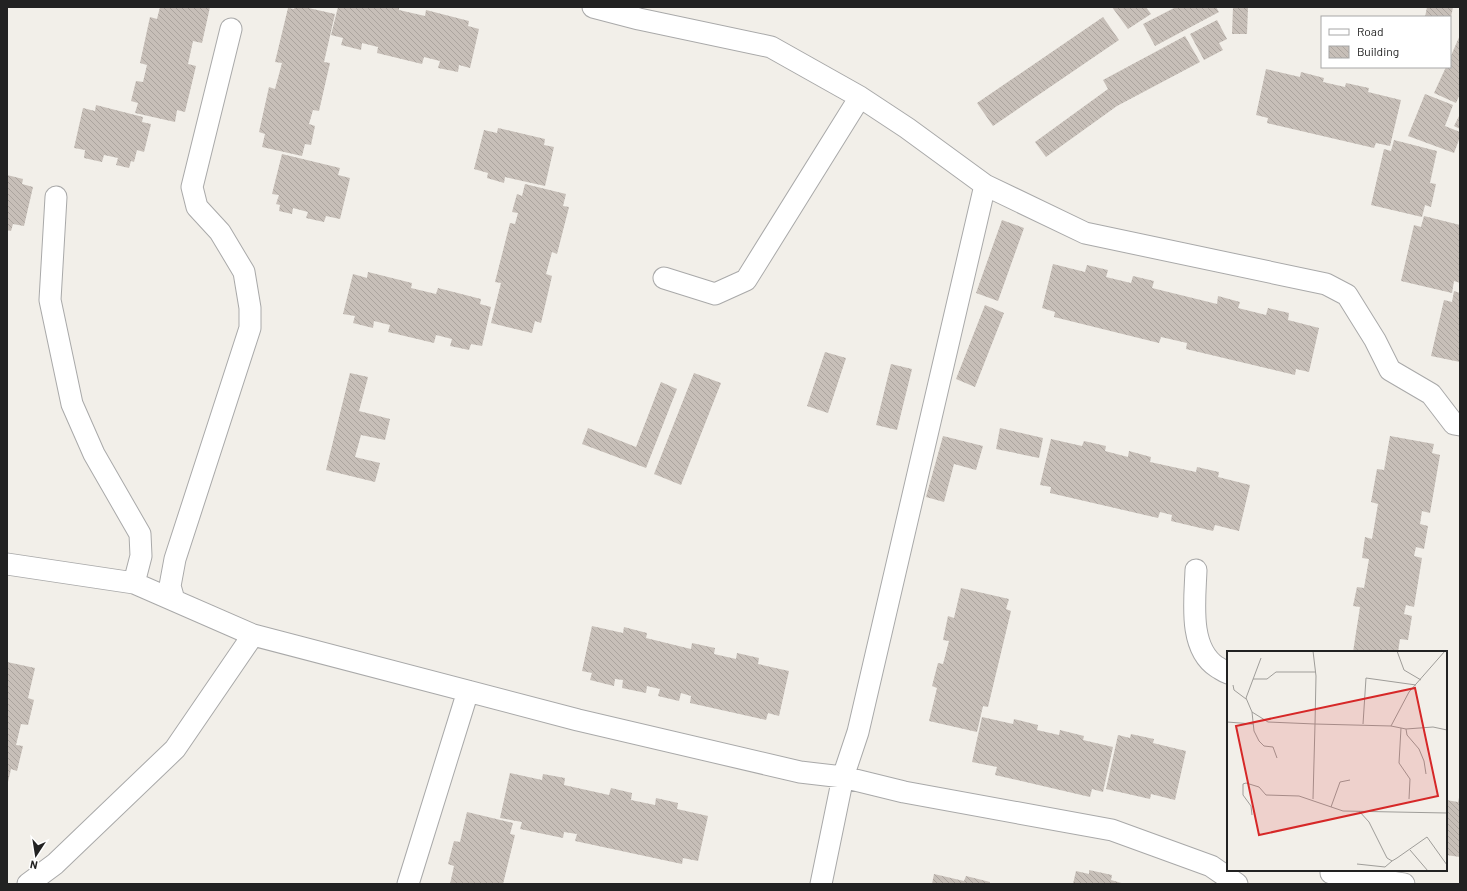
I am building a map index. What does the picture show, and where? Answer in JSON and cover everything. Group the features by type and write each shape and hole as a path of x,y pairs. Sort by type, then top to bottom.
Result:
{"street":[{"path":"593,7 636,13 771,47 860,96 985,185 1085,233 1326,284 1347,295 1390,370 1430,394 1454,424 1460,425"},
{"path":"174,600 170,586 175,559 250,328 250,308 244,272 220,232 198,207 192,187 231,29"},
{"path":"664,278 715,294 746,280 860,96"},
{"path":"821,884 843,777 858,732 985,185"},
{"path":"56,197 50,300 72,404 94,454 140,534 141,556 134,583"},
{"path":"7,564 134,583 253,635 578,720 800,772 843,777 904,792 1112,830 1211,866 1237,884"},
{"path":"1196,570 1195,609 1199,643 1210,662 1227,672"},
{"path":"28,884 56,864 175,749 253,635"},
{"path":"408,884 468,691"},
{"path":"1330,876 1404,884"}],"building":[{"path":"160,7 210,7 202,43 193,41 188,64 196,66 185,112 177,110 175,122 135,113 138,103 131,101 136,81 143,82 147,65 140,63 150,17 157,19"},
{"path":"295,7 304,7 335,14 324,62 330,63 319,111 313,110 309,124 315,126 311,145 305,144 302,156 262,147 265,134 259,132 269,87 275,89 282,63 275,62 288,8 294,9"},
{"path":"338,7 399,7 399,10 425,16 426,10 469,21 468,26 479,29 470,68 459,65 458,72 438,68 440,61 424,57 422,64 377,53 378,47 362,43 361,50 341,45 343,38 331,35"},
{"path":"1112,7 1146,7 1151,14 1128,29"},
{"path":"1176,7 1216,7 1219,12 1155,46 1143,24"},
{"path":"1233,7 1248,7 1247,34 1232,34"},
{"path":"1427,7 1453,7 1451,17 1425,16"},
{"path":"1103,17 1119,40 993,126 977,103"},
{"path":"1217,20 1227,39 1219,43 1223,50 1204,60 1190,34"},
{"path":"1460,35 1460,94 1456,103 1434,93 1446,68 1451,68 1451,56"},
{"path":"1185,36 1200,62 1117,106 1046,157 1035,142 1108,89 1103,80"},
{"path":"1266,69 1300,77 1301,72 1324,78 1323,82 1345,87 1346,83 1369,88 1368,92 1401,100 1390,146 1376,143 1374,148 1267,123 1268,118 1256,115"},
{"path":"1425,94 1453,105 1445,126 1460,132 1460,137 1454,153 1408,136"},
{"path":"96,105 143,117 142,122 151,124 144,152 137,150 134,162 131,161 129,168 116,165 118,158 104,155 102,162 84,158 85,150 74,148 83,108 95,111"},
{"path":"1460,114 1460,129 1454,126"},
{"path":"498,128 545,139 544,145 554,147 545,186 505,177 504,183 487,178 488,173 474,169 484,130 497,133"},
{"path":"1394,140 1437,151 1430,183 1436,184 1431,207 1425,205 1422,217 1371,205 1384,149 1391,151"},
{"path":"282,154 340,168 338,175 350,178 340,219 326,216 324,222 306,218 308,212 293,208 292,214 279,211 280,205 276,204 279,195 272,194"},
{"path":"7,175 23,179 22,184 33,187 24,226 13,224 11,231 7,230"},
{"path":"525,184 566,194 563,206 569,207 557,254 552,252 546,274 552,276 541,323 535,321 532,333 491,323 501,283 495,282 510,223 515,224 518,213 512,212 517,194 522,196"},
{"path":"1424,216 1460,225 1460,283 1454,281 1452,293 1401,281 1414,225 1421,227"},
{"path":"1002,220 1024,228 998,301 976,293"},
{"path":"1053,264 1085,272 1087,265 1108,270 1106,277 1131,283 1133,276 1154,281 1152,288 1217,304 1218,296 1240,302 1238,308 1266,315 1268,308 1289,313 1288,320 1319,328 1309,372 1296,369 1295,375 1186,349 1187,343 1161,337 1159,343 1054,317 1055,312 1042,308"},
{"path":"368,272 412,283 411,288 436,294 438,288 481,299 480,304 491,307 482,346 471,344 469,350 450,346 452,339 436,335 434,343 388,332 390,325 374,321 373,328 353,323 355,316 343,314 353,274 367,278"},
{"path":"1454,291 1460,293 1460,362 1431,356 1444,300 1452,302"},
{"path":"985,305 1004,313 975,387 956,379"},
{"path":"825,352 846,358 828,413 807,406"},
{"path":"891,364 912,369 897,430 876,425"},
{"path":"350,373 368,377 359,411 390,419 385,440 361,435 355,457 380,463 375,482 326,470"},
{"path":"694,373 721,383 681,485 654,474"},
{"path":"661,382 677,389 646,468 582,444 588,428 636,447"},
{"path":"1000,428 1043,438 1039,458 996,449"},
{"path":"943,436 983,446 976,470 954,464 944,502 926,497"},
{"path":"1390,436 1434,444 1432,453 1440,455 1430,513 1422,511 1420,524 1428,526 1424,549 1416,547 1414,556 1422,558 1414,607 1406,605 1404,614 1412,616 1408,640 1400,639 1398,651 1353,651 1360,607 1353,606 1357,587 1364,588 1369,559 1362,558 1365,537 1372,539 1378,504 1371,502 1377,469 1384,470"},
{"path":"1051,439 1082,446 1084,441 1106,446 1105,451 1128,457 1129,451 1151,457 1150,462 1196,472 1197,467 1219,472 1218,477 1250,485 1239,531 1215,525 1213,531 1171,521 1172,515 1160,512 1158,518 1050,493 1051,487 1040,485"},
{"path":"961,588 1009,599 1006,609 1011,611 988,707 983,706 977,732 929,721 937,688 932,686 938,663 943,664 949,641 943,640 948,616 954,618"},
{"path":"592,626 623,633 624,627 647,633 646,638 691,649 692,643 715,648 714,654 736,659 737,653 759,658 758,664 789,671 779,716 768,713 766,720 690,703 691,696 681,693 679,701 658,696 660,689 647,686 646,693 622,688 623,680 615,679 614,686 590,680 592,673 582,671"},
{"path":"7,662 35,668 28,698 34,700 28,725 21,724 16,745 23,746 17,771 11,769 8,782"},
{"path":"982,717 1013,724 1014,719 1038,725 1037,730 1059,735 1060,730 1084,736 1083,740 1113,747 1103,792 1092,789 1090,797 995,775 997,767 972,762"},
{"path":"1131,734 1154,739 1153,743 1186,751 1175,800 1151,794 1150,799 1106,789 1118,735 1130,738"},
{"path":"510,773 542,780 543,774 565,778 564,785 609,795 611,788 632,793 631,800 655,805 656,798 678,803 677,809 708,816 698,861 683,858 682,864 575,841 577,834 564,832 563,838 520,829 522,822 500,818"},
{"path":"1460,798 1460,857 1447,855 1447,800 1458,802"},
{"path":"467,812 513,823 510,834 515,835 503,884 450,884 454,866 448,864 454,841 460,842"},
{"path":"1089,870 1112,875 1111,880 1125,884 1073,884 1076,871 1089,874"},
{"path":"934,874 964,881 966,876 990,882 990,884 932,884"}]}
